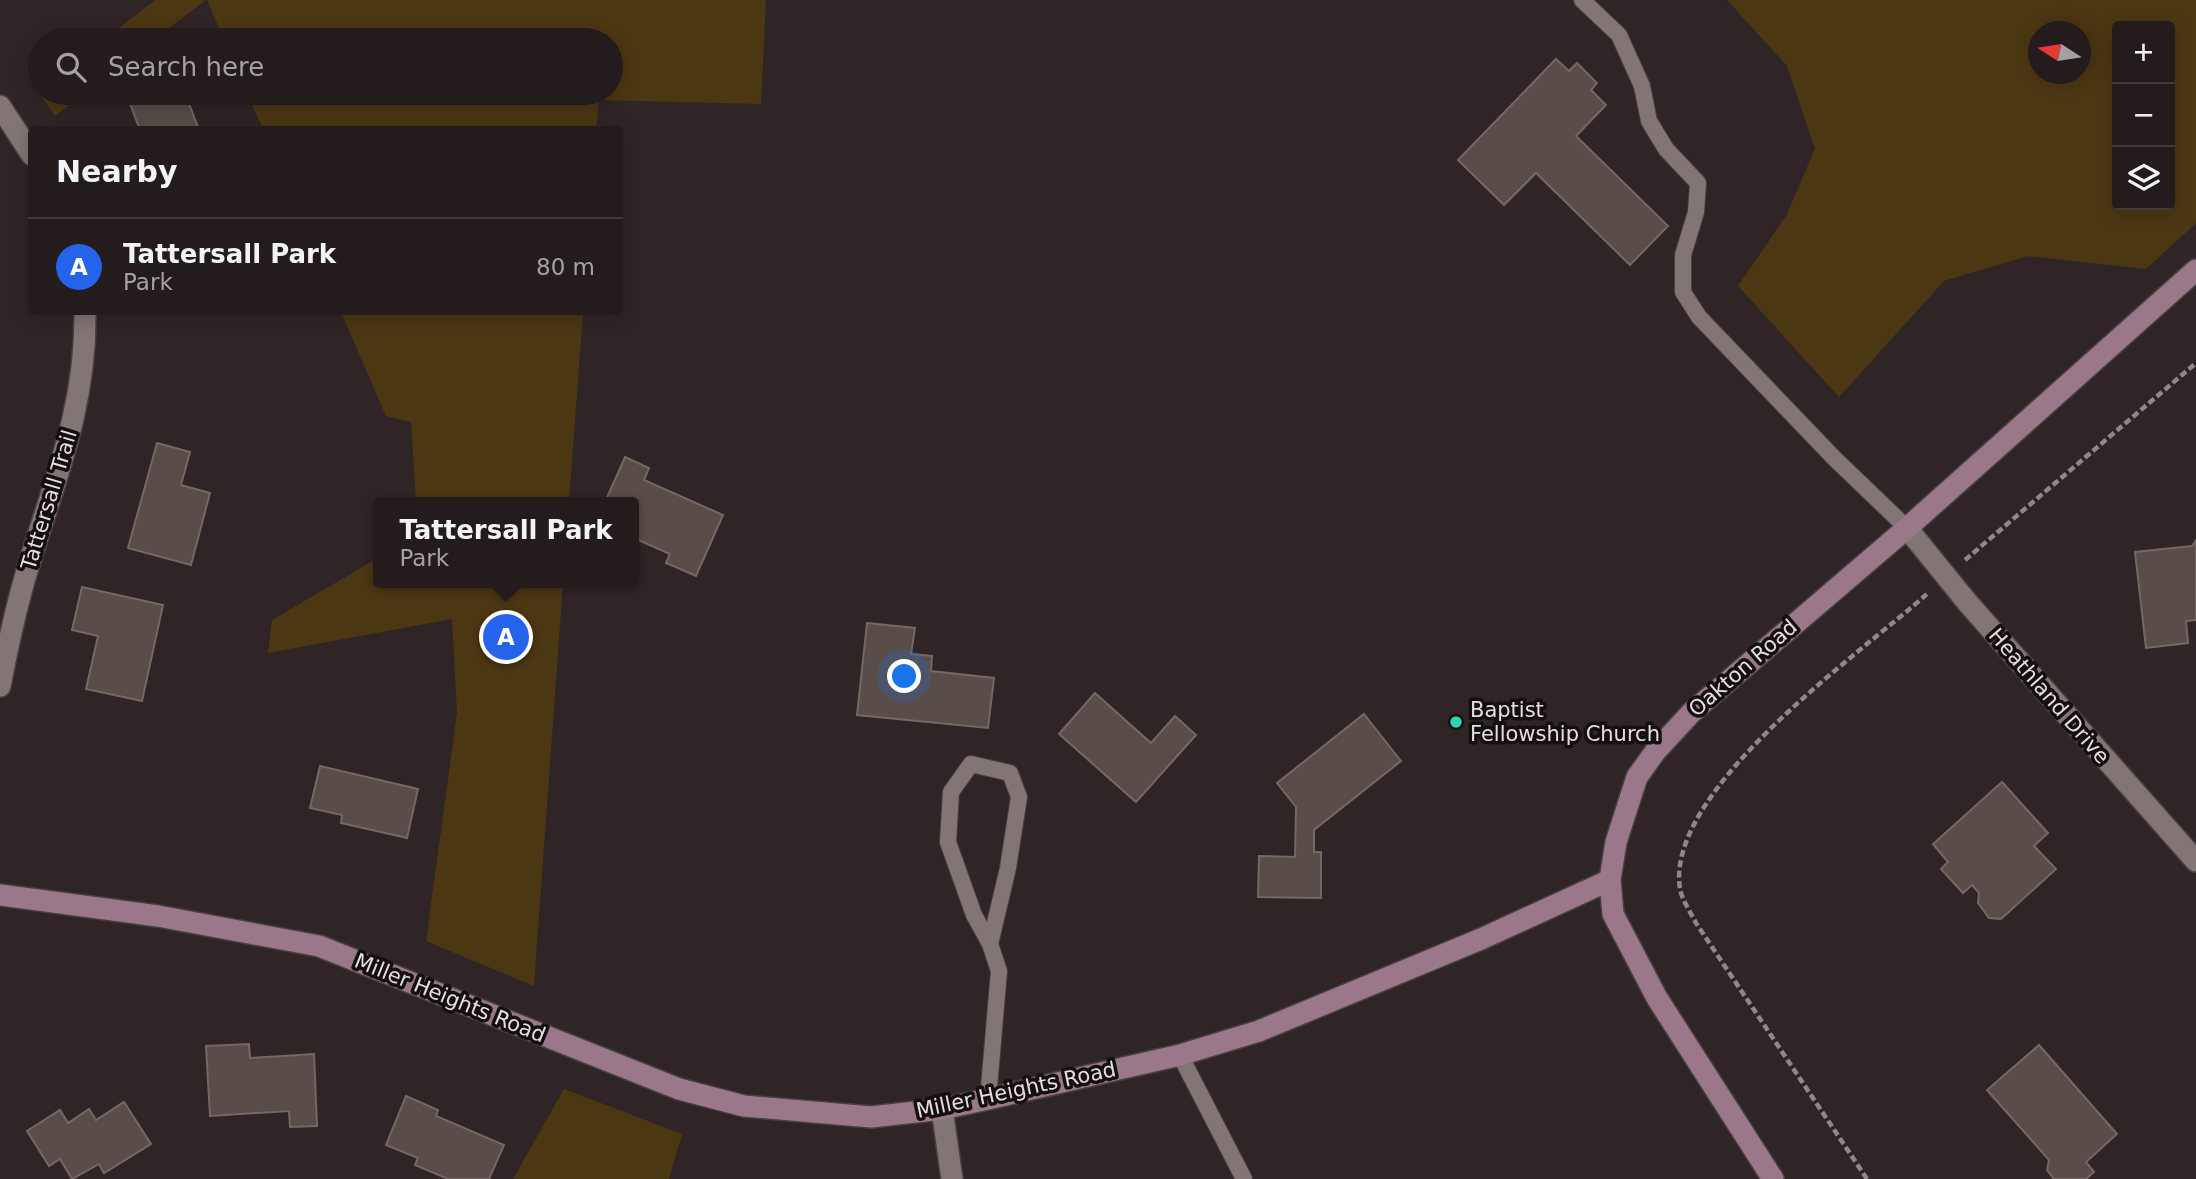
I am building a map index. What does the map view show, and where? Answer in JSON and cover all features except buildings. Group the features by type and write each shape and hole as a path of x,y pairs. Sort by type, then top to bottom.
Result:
{"street":[{"path":"0,106 28,149"},
{"name":"Oakton Road","path":"1773,1179 1651,987 1613,914 1610,880 1615,842 1637,777 1655,752 1691,713 1907,528 2196,270"},
{"name":"Tattersall Trail","path":"0,686 29,564 68,445 78,405 86,351 85,315"},
{"name":"Heathland Drive","path":"1907,528 1948,575 1976,613 2196,861"},
{"name":"Miller Heights Road","path":"0,895 158,916 319,946 679,1088 744,1106 871,1117 942,1109 988,1099 1180,1055 1259,1031 1480,939 1610,880"},
{"path":"942,1109 952,1179"}],"lane":[{"path":"1582,0 1619,35 1642,86 1649,121 1666,149 1699,183 1696,212 1683,256 1683,292 1699,317 1834,458 1907,528"},
{"path":"988,1099 999,971 990,944 974,915 948,842 951,792 971,764 1010,773 1019,797 1008,869 990,944"},
{"path":"1180,1055 1244,1179"}],"path":[{"path":"1867,1179 1696,923 1680,891 1684,850 1708,799 1730,770 1788,712 2196,363"}],"shaded area":[{"path":"155,0 206,0 169,28 119,28"},
{"path":"207,0 766,0 761,104 623,101 623,28 219,28"},
{"path":"1727,0 2196,0 2196,223 2146,269 2028,256 1944,281 1839,397 1738,286 1786,216 1815,149 1787,66"},
{"path":"48,105 69,105 55,116"},
{"path":"252,105 598,105 596,126 262,126"},
{"path":"342,315 583,315 569,497 416,497 411,422 386,416"},
{"path":"373,561 373,588 563,588 534,986 426,941 457,713 452,619 268,653 272,620"},
{"path":"564,1089 682,1134 669,1179 513,1179"}],"place":[{"name":"Tattersall Park","path":"506,637"},
{"name":"Baptist Fellowship Church","path":"1456,722"}]}
